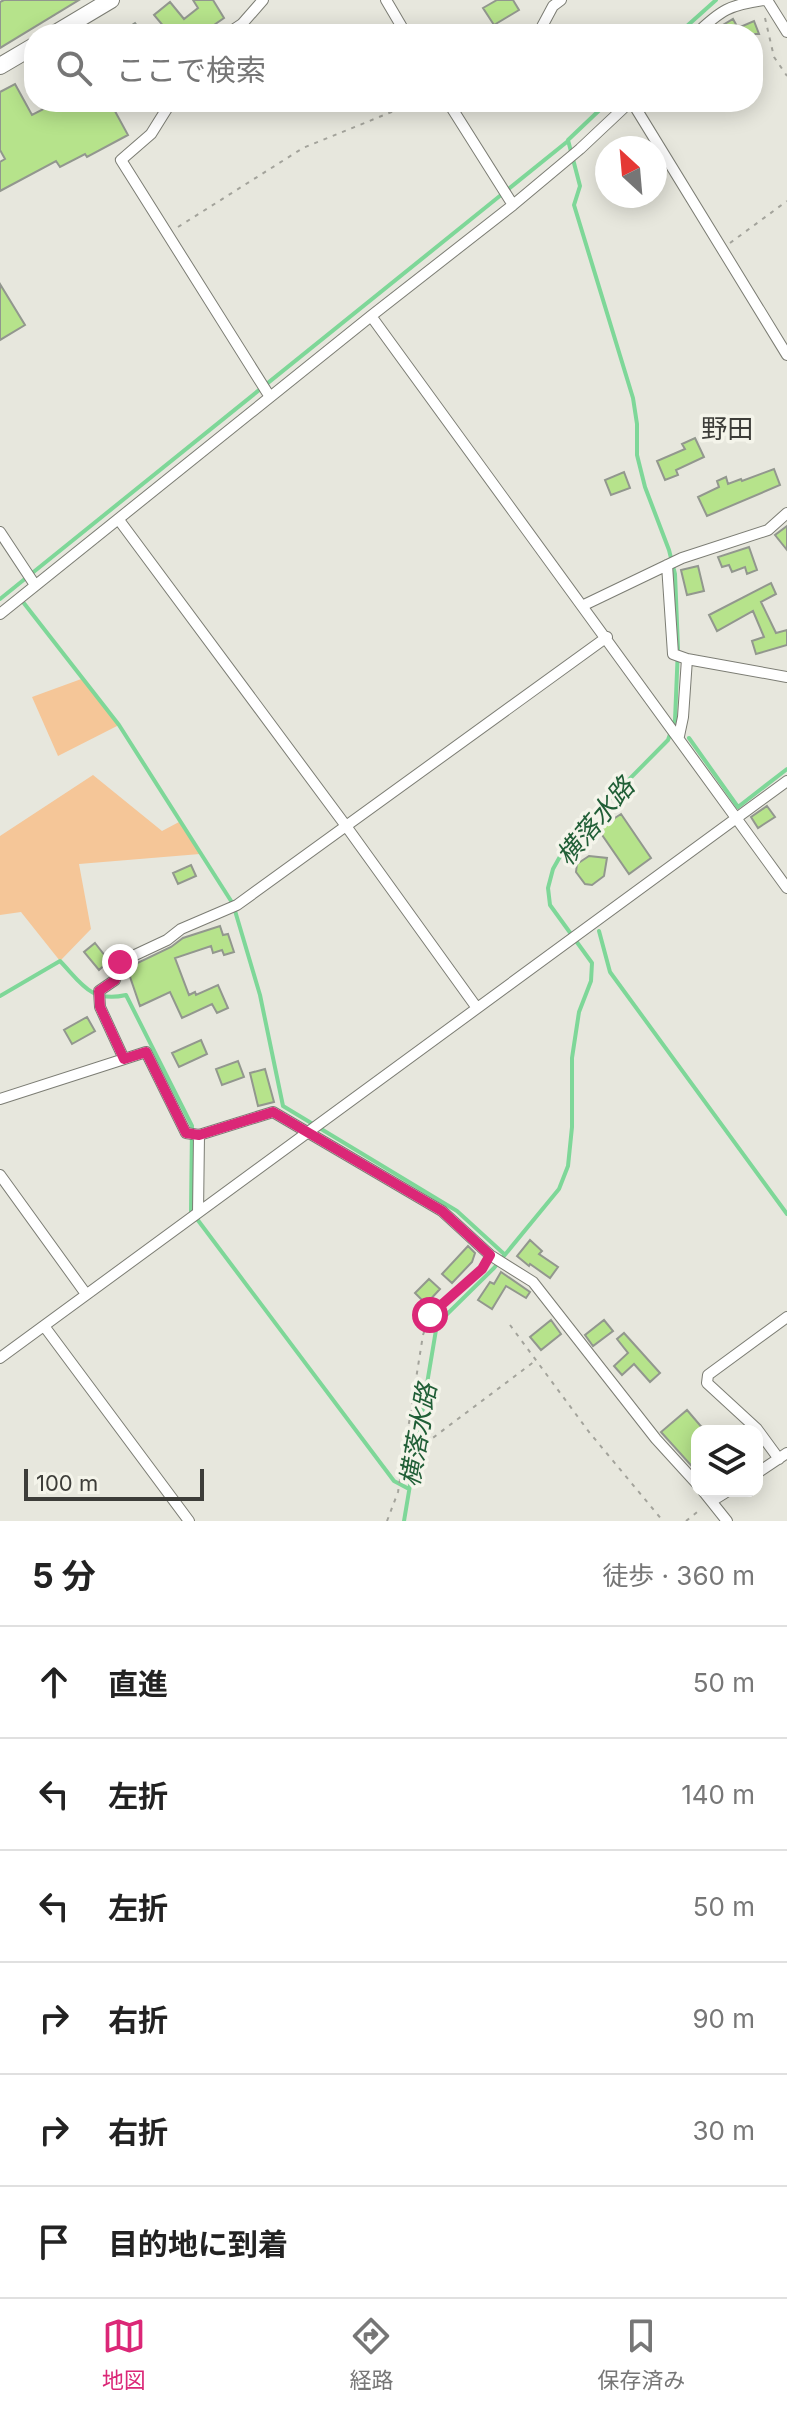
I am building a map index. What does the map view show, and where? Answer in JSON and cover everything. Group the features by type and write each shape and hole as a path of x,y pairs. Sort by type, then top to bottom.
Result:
{"main road":[{"path":"71,24 111,0"},
{"path":"0,66 24,52"}],"street":[{"path":"242,24 263,0"},
{"path":"386,0 400,24"},
{"path":"543,24 553,6 561,0"},
{"path":"706,24 720,11 741,3 765,4 787,32"},
{"path":"165,112 151,134 121,160 270,397"},
{"path":"454,112 513,205"},
{"path":"0,614 513,205 620,112"},
{"path":"637,112 787,355"},
{"path":"371,316 787,888"},
{"path":"584,605 682,558 768,530 787,513"},
{"path":"119,520 477,1008"},
{"path":"0,532 35,585"},
{"path":"667,565 673,654 787,677"},
{"path":"124,1059 100,1007 99,991 115,980 120,962 167,940 181,929 233,907 607,637"},
{"path":"679,736 687,659"},
{"path":"0,1358 787,781"},
{"path":"0,1099 146,1052 186,1133 199,1135 273,1112 442,1211 490,1255 533,1282 656,1439 691,1477"},
{"path":"198,1213 199,1135"},
{"path":"0,1175 86,1294"},
{"path":"763,1469 783,1456 707,1383 708,1375 787,1317"},
{"path":"44,1326 189,1521"},
{"path":"708,1497 727,1521"},
{"path":"712,1501 718,1497"}],"path":[{"path":"765,4 764,23 774,57 787,76"},
{"path":"167,234 303,148 391,112"},
{"path":"722,248 787,201"},
{"path":"387,1521 398,1492 423,1335 430,1315 482,1269 490,1255"},
{"path":"510,1325 589,1432 663,1521"},
{"path":"405,1443 426,1443 536,1360"},
{"path":"686,1521 712,1501"}],"shaded area":[{"path":"84,678 119,725 58,756 32,697"},
{"path":"93,775 162,831 179,822 200,854 79,864 91,929 60,961 21,912 0,915 0,836"}],"building":[{"path":"79,0 40,24 24,24 24,33 0,48 0,2"},
{"path":"193,0 213,0 224,18 215,24 162,24 154,15 170,2 184,19 198,8"},
{"path":"497,0 513,0 519,10 493,24 483,8"},
{"path":"15,84 24,100 24,112 32,115 38,112 115,112 128,135 87,157 85,154 60,167 56,161 0,191 0,162 5,159 0,150 0,92"},
{"path":"0,284 25,325 0,340"},
{"path":"695,438 704,457 676,470 678,475 665,480 657,461 685,449 682,444"},
{"path":"774,469 780,485 707,516 698,497 719,487 717,481 726,477 728,484"},
{"path":"624,472 630,488 611,495 605,480"},
{"path":"787,526 787,550 775,535"},
{"path":"749,547 757,570 747,574 745,567 732,572 729,565 722,567 718,557"},
{"path":"698,566 704,591 687,595 681,570"},
{"path":"771,583 776,594 761,602 776,633 787,630 787,645 756,654 752,641 764,637 753,611 717,631 709,615"},
{"path":"767,806 775,817 758,828 751,817"},
{"path":"621,814 651,858 629,874 598,829"},
{"path":"589,856 607,858 604,876 592,885 585,884 576,872 577,864"},
{"path":"191,865 196,876 178,884 173,873"},
{"path":"220,926 223,935 228,934 234,952 224,955 222,950 213,953 211,946 175,958 189,995 218,985 228,1008 217,1013 212,1004 182,1018 170,992 140,1006 127,968 183,938"},
{"path":"95,943 109,961 99,970 84,952"},
{"path":"87,1017 95,1031 72,1044 64,1030"},
{"path":"201,1040 207,1054 179,1067 172,1053"},
{"path":"238,1061 244,1077 222,1085 216,1069"},
{"path":"265,1069 274,1102 258,1106 250,1073"},
{"path":"530,1240 542,1251 539,1254 558,1267 550,1278 517,1256"},
{"path":"468,1246 475,1253 472,1262 452,1283 442,1274"},
{"path":"501,1272 530,1292 526,1298 506,1286 492,1309 478,1300"},
{"path":"429,1279 440,1289 426,1304 415,1293"},
{"path":"551,1320 561,1334 541,1350 530,1337"},
{"path":"604,1320 613,1331 593,1346 585,1335"},
{"path":"624,1333 660,1373 650,1382 634,1364 622,1375 614,1366 628,1353 617,1339"},
{"path":"687,1410 700,1425 691,1425 691,1465 661,1432"}],"waterway":[{"name":"横落水路","path":"689,24 716,0"},
{"name":"横落水路","path":"404,1521 437,1324 494,1268 559,1189 568,1166 572,1127 572,1058 579,1012 591,981 592,963 550,905 548,888 553,869 590,819 668,740 675,720 678,648 675,574 645,487 637,455 633,398 574,205 580,186 568,140 597,112"},
{"path":"0,599 568,141"},
{"path":"23,602 119,725 233,904 260,995 283,1106 457,1211 503,1253"},
{"path":"689,738 738,807 787,769"},
{"path":"599,931 610,972 787,1214"},
{"path":"0,996 60,961 88,990 104,996 126,995 192,1126 191,1211 394,1481 409,1489"}],"district":[{"name":"野田","path":"727,428"}],"route":[{"path":"120,962 115,980 99,991 100,1007 124,1059 146,1052 186,1133 199,1135 273,1112 442,1211 490,1255 482,1269 430,1315"}]}
